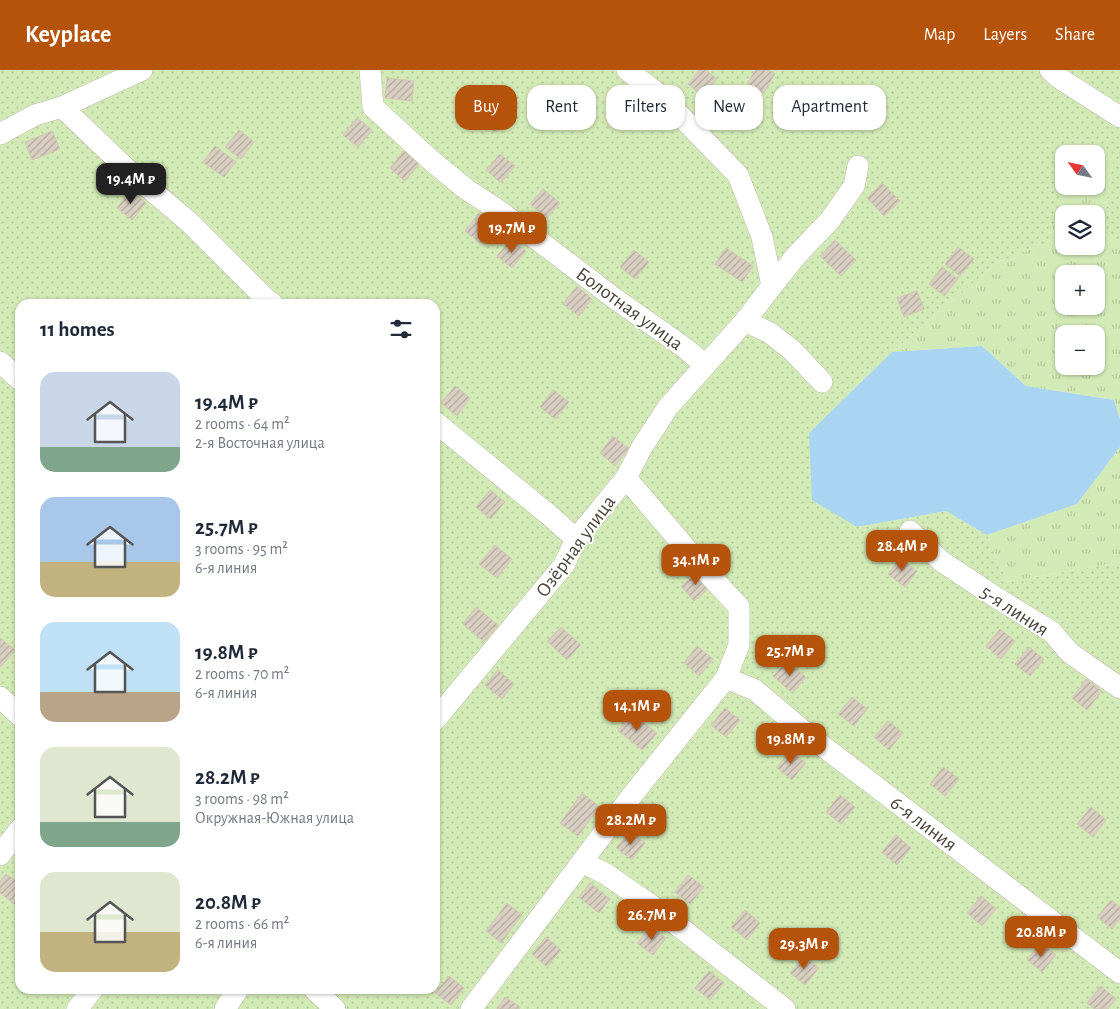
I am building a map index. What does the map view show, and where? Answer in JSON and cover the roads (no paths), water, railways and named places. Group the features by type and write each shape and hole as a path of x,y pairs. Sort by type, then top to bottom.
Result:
{"street":[{"path":"0,134 36,115 62,107 142,70"},
{"name":"Болотная улица","path":"370,70 373,107 433,162 466,189 501,212 705,365"},
{"path":"627,70 661,96 738,175 762,237 772,286"},
{"path":"1050,70 1059,78 1120,118"},
{"path":"62,107 130,172 189,222 266,299"},
{"name":"Озёрная улица","path":"440,714 564,565 576,539 626,478 642,446 668,407 745,321 795,257 830,220 854,186 858,166"},
{"path":"745,321 770,333 793,351 822,382"},
{"path":"0,362 15,376"},
{"path":"440,426 576,539"},
{"path":"471,1009 630,798 726,678 739,645 739,607 626,478"},
{"name":"5-я линия","path":"910,531 941,560 1052,632 1070,653 1120,688"},
{"name":"6-я линия","path":"726,678 755,690 807,734 1120,973"},
{"path":"0,697 15,711"},
{"path":"0,855 15,836"},
{"path":"582,862 606,874 655,908 785,1009"},
{"path":"77,1009 89,994"},
{"path":"225,1009 235,994"},
{"path":"319,994 335,1009"}],"water":[{"path":"982,346 1026,386 1114,400 1120,419 1120,447 1077,504 987,535 946,511 857,527 812,500 809,433 892,352"}]}
